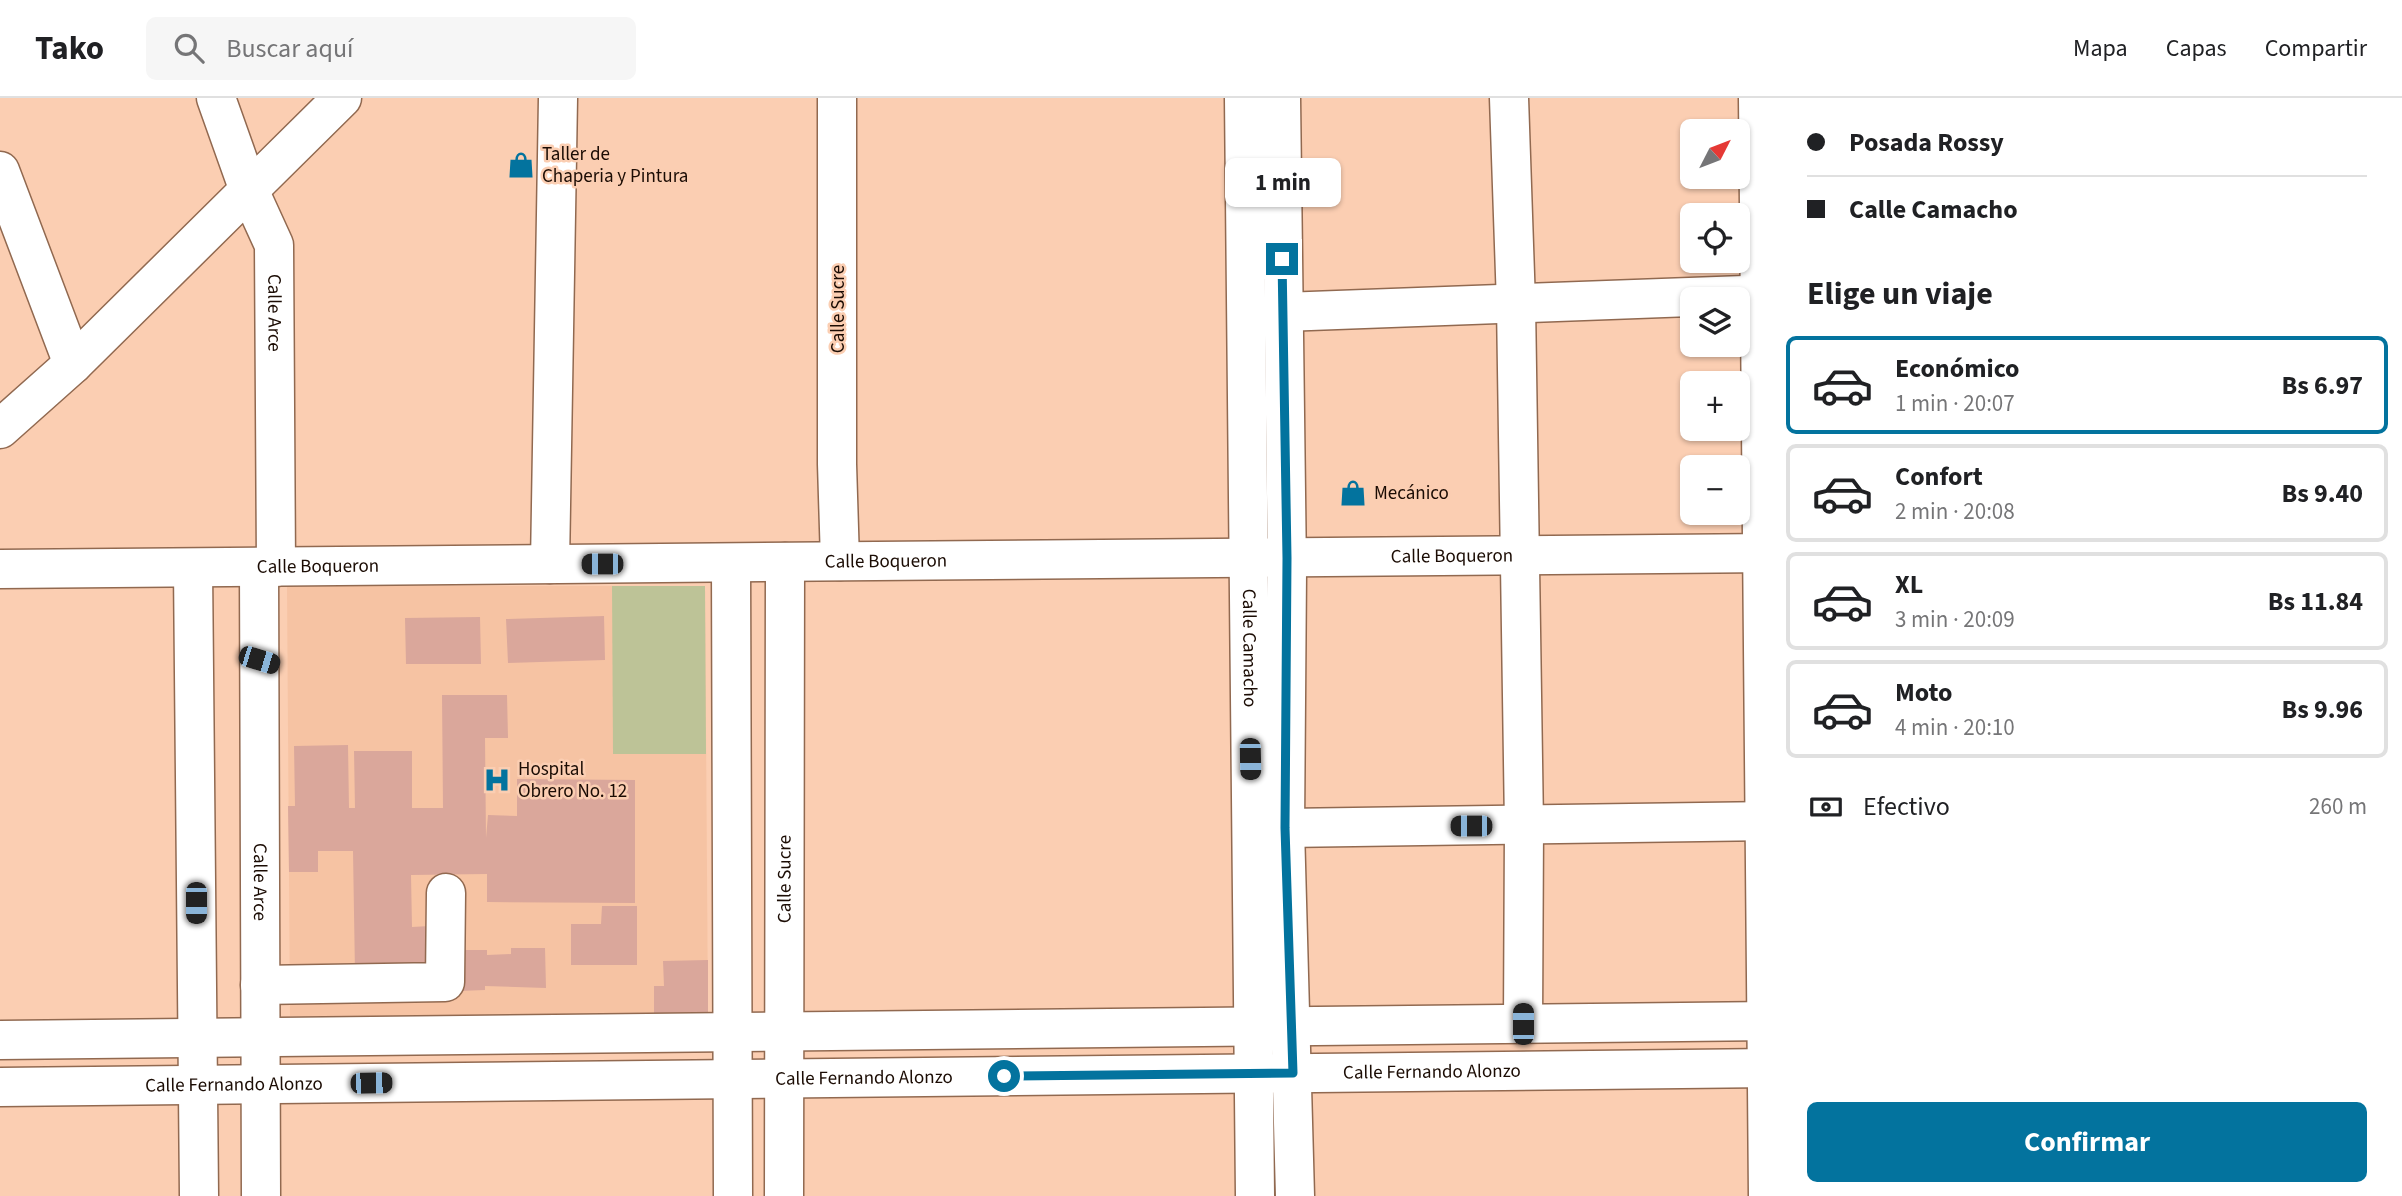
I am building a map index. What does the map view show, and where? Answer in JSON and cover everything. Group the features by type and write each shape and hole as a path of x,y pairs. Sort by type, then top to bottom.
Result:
{"main road":[{"name":"Calle Arce","path":"216,98 248,188 274,245 268,567 273,664 260,985 261,1196"},
{"path":"0,429 73,365 248,188 342,98"},
{"path":"550,564 558,98"},
{"name":"Calle Sucre","path":"837,98 837,464 840,561"},
{"name":"Calle Camacho","path":"1244,98 1255,1196"},
{"name":"Calle Camacho","path":"1281,98 1287,558 1285,828 1293,1027 1295,1196"},
{"path":"1509,98 1517,304 1518,555 1524,826 1523,1024"},
{"path":"1758,98 1766,294 1770,1068 1768,1196"},
{"path":"0,171 73,365"},
{"path":"1283,313 1766,294"},
{"name":"Calle Boqueron","path":"0,569 1767,553"},
{"name":"Calle Sucre","path":"784,1196 785,562"},
{"path":"731,563 733,1196"},
{"path":"194,568 199,1196"},
{"path":"1285,828 1769,821"},
{"path":"260,985 445,982 446,893"},
{"path":"0,1040 1769,1021"},
{"name":"Calle Fernando Alonzo","path":"0,1087 1770,1068"}],"shaded area":[{"name":"Hospital Obrero No. 12","path":"287,586 705,586 708,1015 290,1016"}],"green space":[{"path":"612,586 705,586 706,754 613,754"}],"building":[{"path":"604,616 605,660 508,663 506,619"},
{"path":"480,617 481,664 406,664 405,618"},
{"path":"442,695 507,695 508,738 485,738 486,838 488,815 517,816 517,779 635,780 635,903 487,902 487,874 411,875 412,927 430,926 431,974 355,974 353,851 318,851 318,872 289,872 288,806 295,806 294,746 348,745 349,808 355,808 354,751 412,751 412,808 443,808"},
{"path":"602,906 637,906 637,965 571,965 571,924 601,924"},
{"path":"511,948 545,948 546,988 485,986 485,990 459,991 458,950 487,950 487,955 511,954"},
{"path":"708,960 708,1015 654,1016 654,986 664,986 663,961"}],"place":[{"name":"Taller de Chaperia y Pintura","path":"521,165"},
{"name":"Mecánico","path":"1353,493"},
{"name":"Hospital Obrero No. 12","path":"497,780"}],"route":[{"path":"1004,1076 1293,1073 1285,828 1287,558 1282,259"}]}
